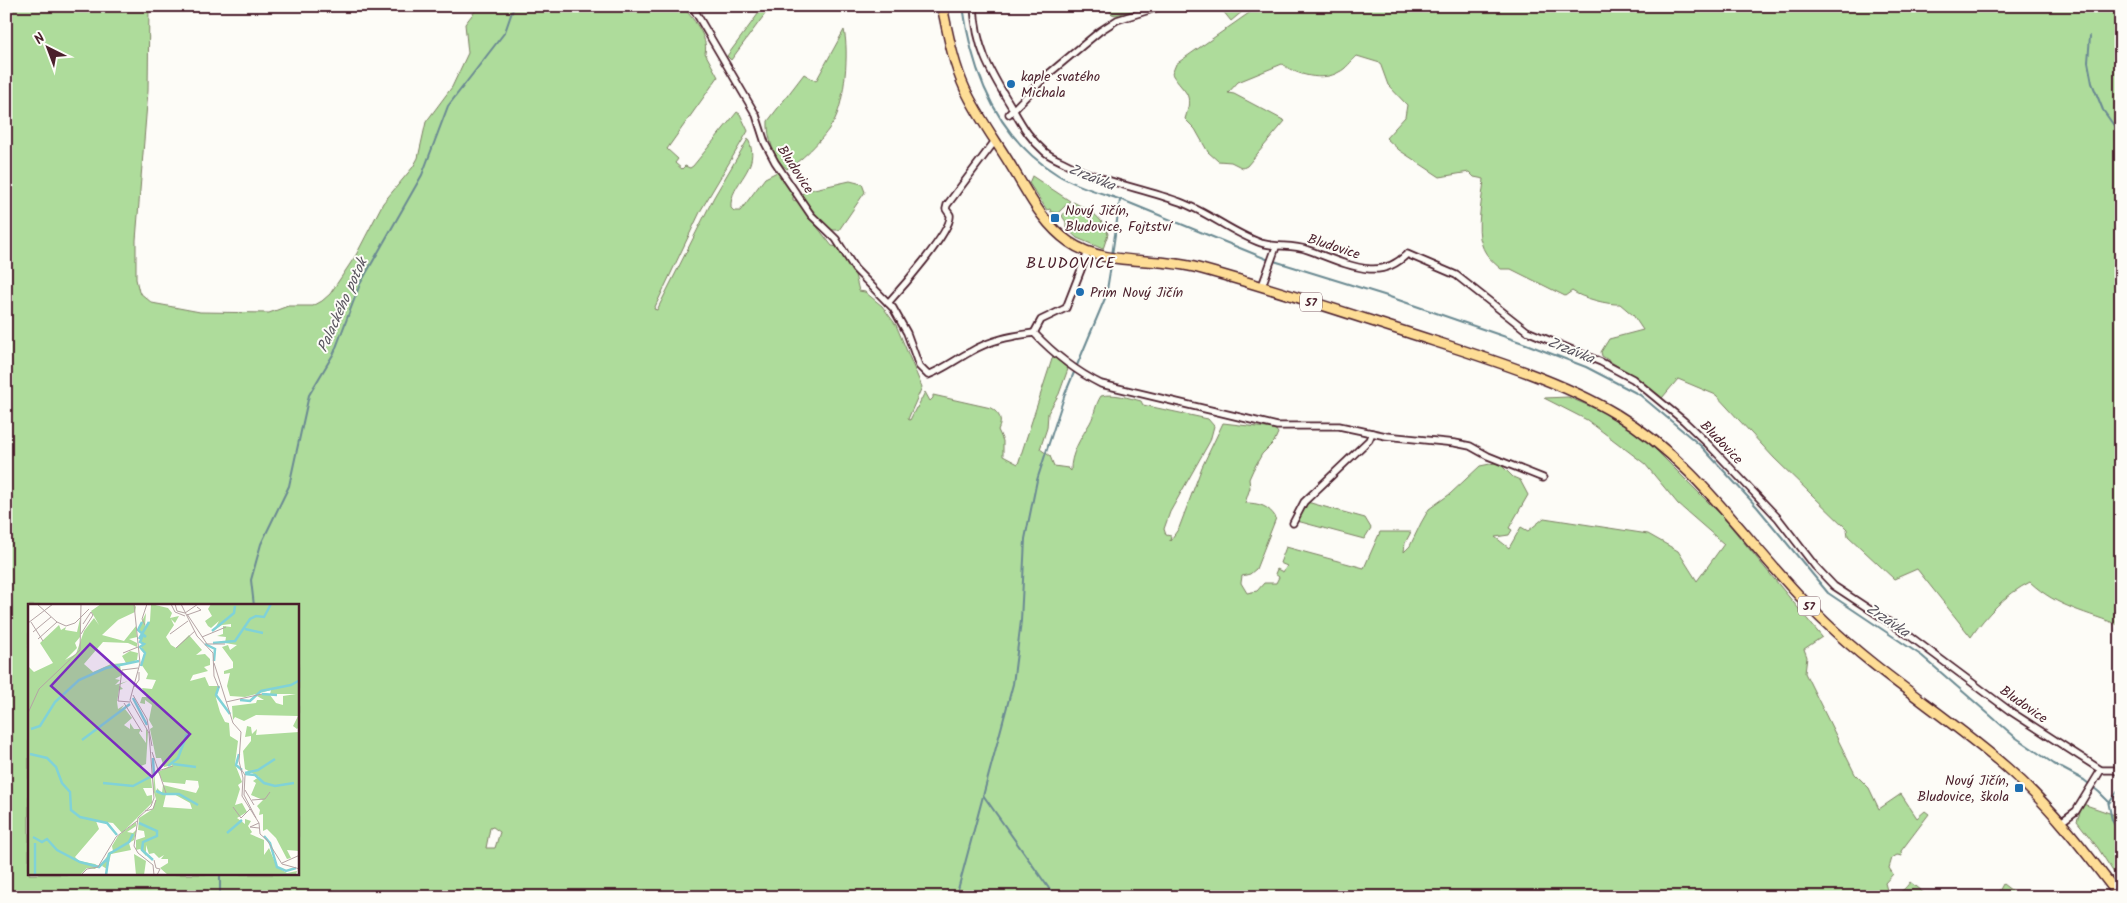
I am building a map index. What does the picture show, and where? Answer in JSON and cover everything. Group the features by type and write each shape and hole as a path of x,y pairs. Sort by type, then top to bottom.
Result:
{"main road":[{"name":"57","path":"942,6 962,82 978,113 1032,200 1049,224 1066,240 1088,252 1112,258 1178,263 1262,286 1453,347 1529,375 1599,404 1634,425 1662,447 1700,483 1784,579 1825,622 1875,665 1997,759 2035,794 2061,822 2120,897"}],"street":[{"name":"Bludovice","path":"692,6 756,115 765,143 775,162 811,215 836,239 855,269 893,308 907,333 919,366 928,375 945,369 970,352 1004,337 1034,332"},
{"name":"Bludovice","path":"974,6 975,23 987,66 1027,135 1047,154 1110,181 1180,202 1275,250 1288,245 1306,249 1340,262 1370,269 1388,267 1400,261 1407,254 1456,275 1527,331 1601,362 1633,379 1684,421 1709,445 1778,518 1814,566 1834,586 1908,634 2010,711 2100,773 2113,770 2121,772"},
{"path":"1012,112 1046,76 1100,31 1117,20 1162,6"},
{"path":"888,303 919,268 937,242 950,218 946,209 947,205 995,141"},
{"path":"1262,286 1275,250"},
{"path":"1088,252 1066,308 1040,320 1034,332 1052,352 1081,374 1101,384 1278,426 1339,426 1372,433 1470,446 1488,456 1543,478"},
{"path":"1293,523 1304,502 1368,440 1372,433"},
{"path":"2061,822 2074,814 2100,773"}],"green space":[{"path":"6,6 149,6 148,91 136,240 136,279 139,292 152,303 200,312 269,313 288,306 313,306 330,294 356,255 383,203 413,167 418,158 426,122 452,87 468,53 465,24 479,6 682,6 695,21 702,34 706,47 705,53 718,77 667,149 678,159 675,163 682,169 685,166 690,168 737,112 740,114 748,131 701,210 654,309 657,310 714,197 748,139 751,159 749,167 735,190 731,208 734,211 740,211 765,178 777,172 795,196 793,200 797,201 832,246 839,247 855,275 859,291 865,292 882,306 896,325 922,387 908,419 910,420 916,408 919,407 925,392 930,401 933,395 991,408 1000,418 998,430 1003,441 1003,456 1018,464 1053,356 1068,369 1059,394 1048,413 1047,428 1040,449 1050,456 1054,466 1068,468 1071,471 1074,452 1092,420 1101,396 1127,397 1141,401 1143,405 1208,419 1214,426 1210,441 1170,512 1164,529 1166,535 1171,536 1170,541 1179,528 1202,467 1223,423 1275,429 1278,433 1274,442 1262,454 1249,479 1250,488 1245,503 1263,506 1276,518 1256,569 1250,574 1242,576 1241,583 1247,593 1257,591 1264,583 1276,583 1279,577 1275,574 1277,569 1283,572 1287,566 1280,563 1286,547 1364,568 1380,532 1411,532 1405,543 1404,552 1410,546 1429,509 1450,494 1480,466 1495,463 1501,465 1513,477 1520,480 1528,495 1509,528 1512,530 1509,535 1495,537 1509,548 1521,527 1528,531 1544,518 1648,534 1678,551 1697,581 1724,544 1678,504 1645,464 1587,420 1544,398 1568,397 1606,413 1646,440 1723,517 1822,637 1804,649 1807,657 1805,673 1855,774 1869,788 1879,809 1901,794 1917,818 1925,811 1929,814 1901,851 1902,856 1897,855 1892,858 1889,868 1893,874 1885,883 1891,895 1902,891 1910,882 1926,895 1924,897 6,897","holes":["493,827 500,832 495,848 486,848 490,828"]},
{"path":"764,6 771,6 731,60 727,56"},
{"path":"1105,6 1149,6 1116,15 1112,14"},
{"path":"1219,6 1249,6 1231,21"},
{"path":"1259,6 2121,6 2121,626 2062,604 2030,582 1997,606 1971,637 1917,569 1894,579 1848,536 1847,529 1774,458 1716,395 1678,379 1662,398 1602,356 1601,352 1609,339 1643,330 1633,315 1620,304 1596,300 1572,291 1565,296 1511,269 1501,269 1492,261 1483,249 1479,230 1484,179 1474,177 1469,172 1440,177 1399,150 1386,138 1405,117 1407,105 1388,85 1380,63 1357,56 1339,72 1325,77 1302,74 1282,64 1238,82 1228,93 1234,94 1285,121 1247,166 1243,168 1231,162 1218,161 1208,152 1195,129 1185,119 1189,103 1187,94 1172,74 1176,64"},
{"path":"844,30 846,50 844,88 835,119 814,147 787,169 778,160 772,147 768,121 804,74 816,81"},
{"path":"1032,176 1070,201 1058,213 1051,212 1050,209 1047,210 1029,183"},
{"path":"850,181 862,184 865,192 839,230 832,230 819,218 801,195 805,191"},
{"path":"1073,202 1099,218 1108,234 1103,249 1077,238 1066,228 1066,222 1062,216"},
{"path":"1307,502 1365,518 1371,528 1364,539 1297,521"},
{"path":"2083,804 2121,817 2121,884 2098,848 2077,821"},
{"path":"2003,884 2020,897 1996,897"}],"waterway":[{"name":"Palackého potok","path":"254,604 251,580 261,544 289,486 309,395 334,353 360,284 422,175 448,106 505,32 514,6"},
{"name":"Zrzávka","path":"963,6 973,56 991,102 1019,143 1037,160 1058,175 1076,184 1132,204 1269,260"},
{"path":"2090,36 2088,62 2092,83 2103,110 2115,127 2121,143"},
{"path":"1112,255 1120,200"},
{"path":"956,897 1013,684 1021,621 1025,539 1037,480 1065,394 1106,296 1112,259"},
{"name":"Zrzávka","path":"1274,261 1384,295 1526,344 1586,367 1640,395 1701,446 1757,507 1828,593 1922,656 2015,737 2054,764 2084,780 2099,792 2108,801 2112,820 2121,837"},
{"path":"2109,803 2121,787"},
{"path":"983,795 1055,897"},
{"name":"Palackého potok","path":"220,876 220,897"}],"place":[{"name":"kaple svatého Michala","path":"1011,84"},
{"name":"Nový Jičín, Bludovice, Fojtství","path":"1055,218"},
{"name":"Prim Nový Jičín","path":"1080,292"},
{"name":"Nový Jičín, Bludovice, škola","path":"2019,788"}],"district":[{"name":"BLUDOVICE","path":"1071,262"}]}
